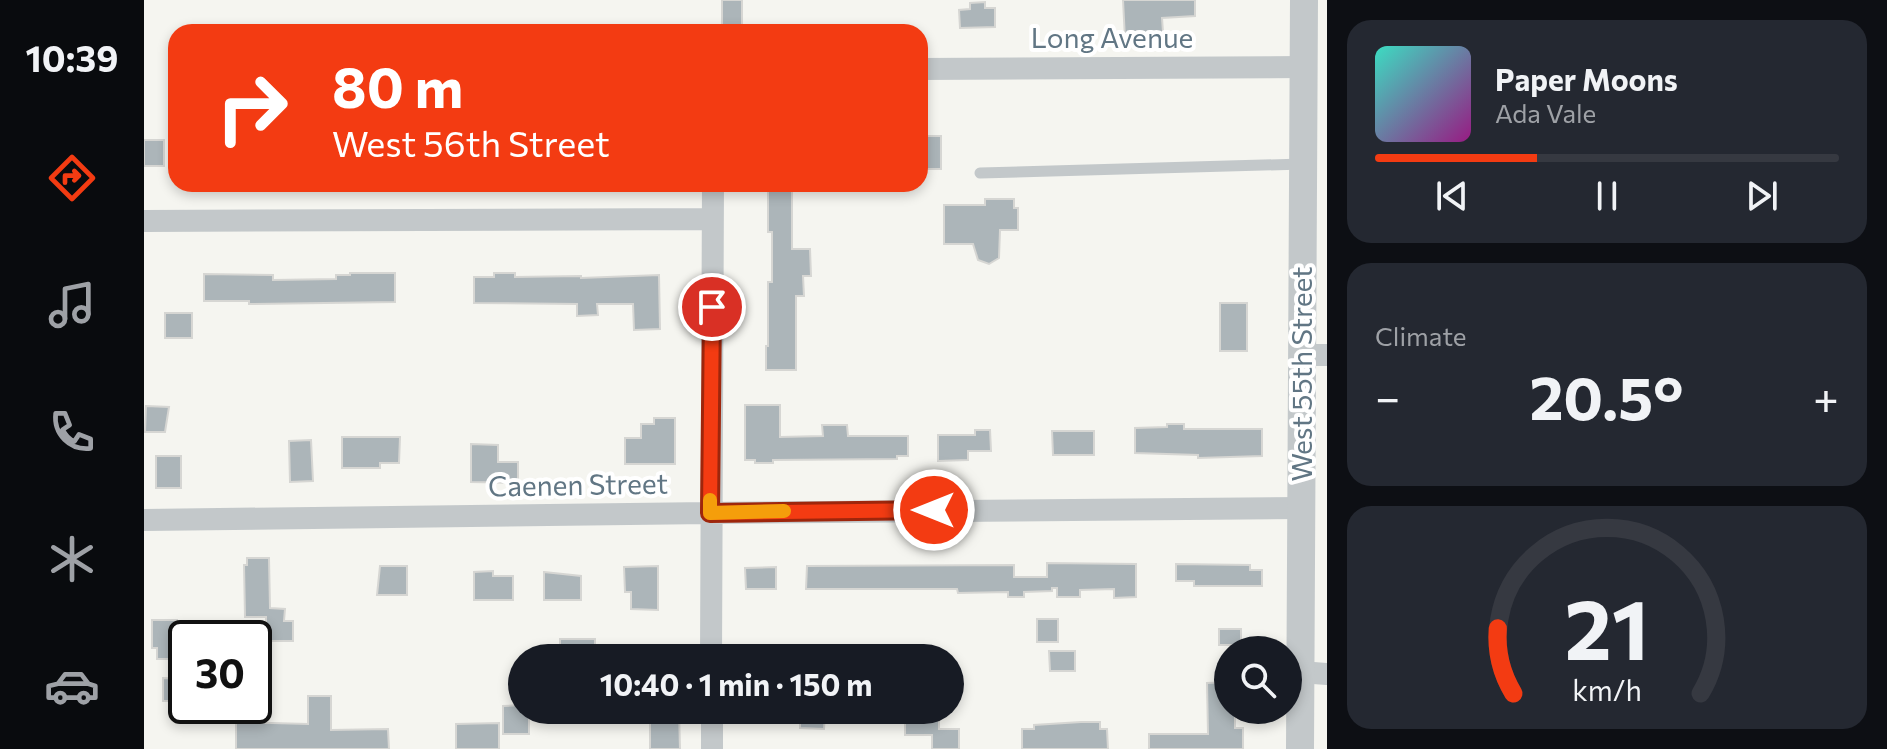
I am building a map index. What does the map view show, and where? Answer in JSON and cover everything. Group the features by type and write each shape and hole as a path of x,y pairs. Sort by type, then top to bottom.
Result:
{"street":[{"name":"West 55th Street","path":"1300,749 1314,673 1301,508 1314,355 1303,164 1304,0"},
{"name":"Long Avenue","path":"928,69 1303,67"},
{"path":"711,644 713,192"},
{"path":"144,221 712,219"},
{"name":"Caenen Street","path":"144,520 1301,508"},
{"path":"712,724 712,749"}],"lane":[{"path":"980,173 1303,164"}],"building":[{"path":"722,0 742,0 742,24 722,24"},
{"path":"1123,0 1195,0 1195,16 1162,18 1164,46 1143,47 1143,42 1125,39"},
{"path":"985,2 985,8 995,8 995,27 960,28 959,10 970,9 970,3"},
{"path":"928,136 941,136 941,169 928,169"},
{"path":"144,140 164,140 164,166 144,166"},
{"path":"768,192 792,192 792,249 810,249 811,276 803,276 804,296 796,296 796,370 766,370 768,282 772,282 772,232 768,232"},
{"path":"985,199 1014,199 1014,208 1018,208 1018,230 1000,230 999,258 989,264 978,260 973,244 944,244 944,205 985,205"},
{"path":"395,273 395,302 249,304 249,301 204,301 204,274 273,275 273,280 336,279 336,275"},
{"path":"494,273 515,273 515,277 581,278 659,275 660,329 634,330 633,304 597,304 598,315 577,316 577,304 474,303 474,277 494,277"},
{"path":"1220,303 1247,303 1247,351 1220,351"},
{"path":"165,313 192,313 192,338 165,338"},
{"path":"745,405 780,405 780,437 823,436 822,425 847,425 848,436 908,436 908,456 897,456 897,459 773,460 773,463 745,460"},
{"path":"146,406 169,407 165,432 145,432"},
{"path":"654,418 675,418 675,464 625,464 625,438 641,438 641,424 654,424"},
{"path":"1167,424 1184,424 1184,429 1262,429 1262,456 1198,458 1198,455 1135,453 1135,428 1167,427"},
{"path":"975,430 990,430 991,451 968,451 968,460 938,461 938,435 975,435"},
{"path":"1052,431 1094,431 1094,455 1053,455"},
{"path":"342,437 400,437 399,463 380,463 380,468 342,468"},
{"path":"311,440 313,481 290,482 289,441"},
{"path":"471,444 498,445 498,462 518,462 518,483 471,482"},
{"path":"156,456 181,456 181,488 156,488"},
{"path":"247,558 269,558 270,608 285,609 284,621 293,621 293,641 272,641 272,620 266,620 266,617 245,617 244,565 247,565"},
{"path":"1047,563 1136,564 1136,597 1114,598 1114,589 1080,590 1080,597 1057,597 1057,588 1052,588 1052,591 1024,592 1024,597 1008,597 1008,592 958,593 957,589 806,589 807,566 1014,565 1014,577 1047,577"},
{"path":"1176,564 1250,565 1250,570 1262,570 1262,586 1194,586 1194,581 1176,581"},
{"path":"380,566 407,566 407,595 377,595"},
{"path":"658,566 658,610 631,609 631,592 625,592 624,567"},
{"path":"776,567 776,589 746,589 745,568"},
{"path":"493,571 493,576 513,576 513,600 474,600 474,572"},
{"path":"544,572 581,576 581,600 544,600"},
{"path":"1037,619 1058,619 1058,642 1037,642"},
{"path":"152,620 168,620 168,659 157,659 157,648 152,648"},
{"path":"1219,629 1241,629 1241,636 1219,636"},
{"path":"560,639 595,639 595,644 560,644"},
{"path":"1049,651 1075,651 1075,671 1050,671"},
{"path":"163,678 168,678 168,701 163,701"},
{"path":"1207,683 1214,683 1214,724 1235,724 1235,728 1243,728 1243,749 1149,749 1149,734 1208,734"},
{"path":"308,696 331,696 331,730 388,729 389,749 236,749 236,724 308,724"},
{"path":"503,706 508,706 508,724 529,724 529,734 503,734"},
{"path":"1100,722 1100,729 1107,729 1108,749 1022,749 1022,729 1034,729 1034,725"},
{"path":"499,723 499,749 456,749 456,724"},
{"path":"650,724 679,724 680,749 650,749"},
{"path":"800,724 824,724 824,729 800,728"},
{"path":"905,724 939,724 939,729 959,729 959,749 932,749 932,735 905,735"}],"slow traffic":[{"path":"710,500 710,513 784,511"}],"route":[{"path":"712,307 710,513 934,510"}]}
